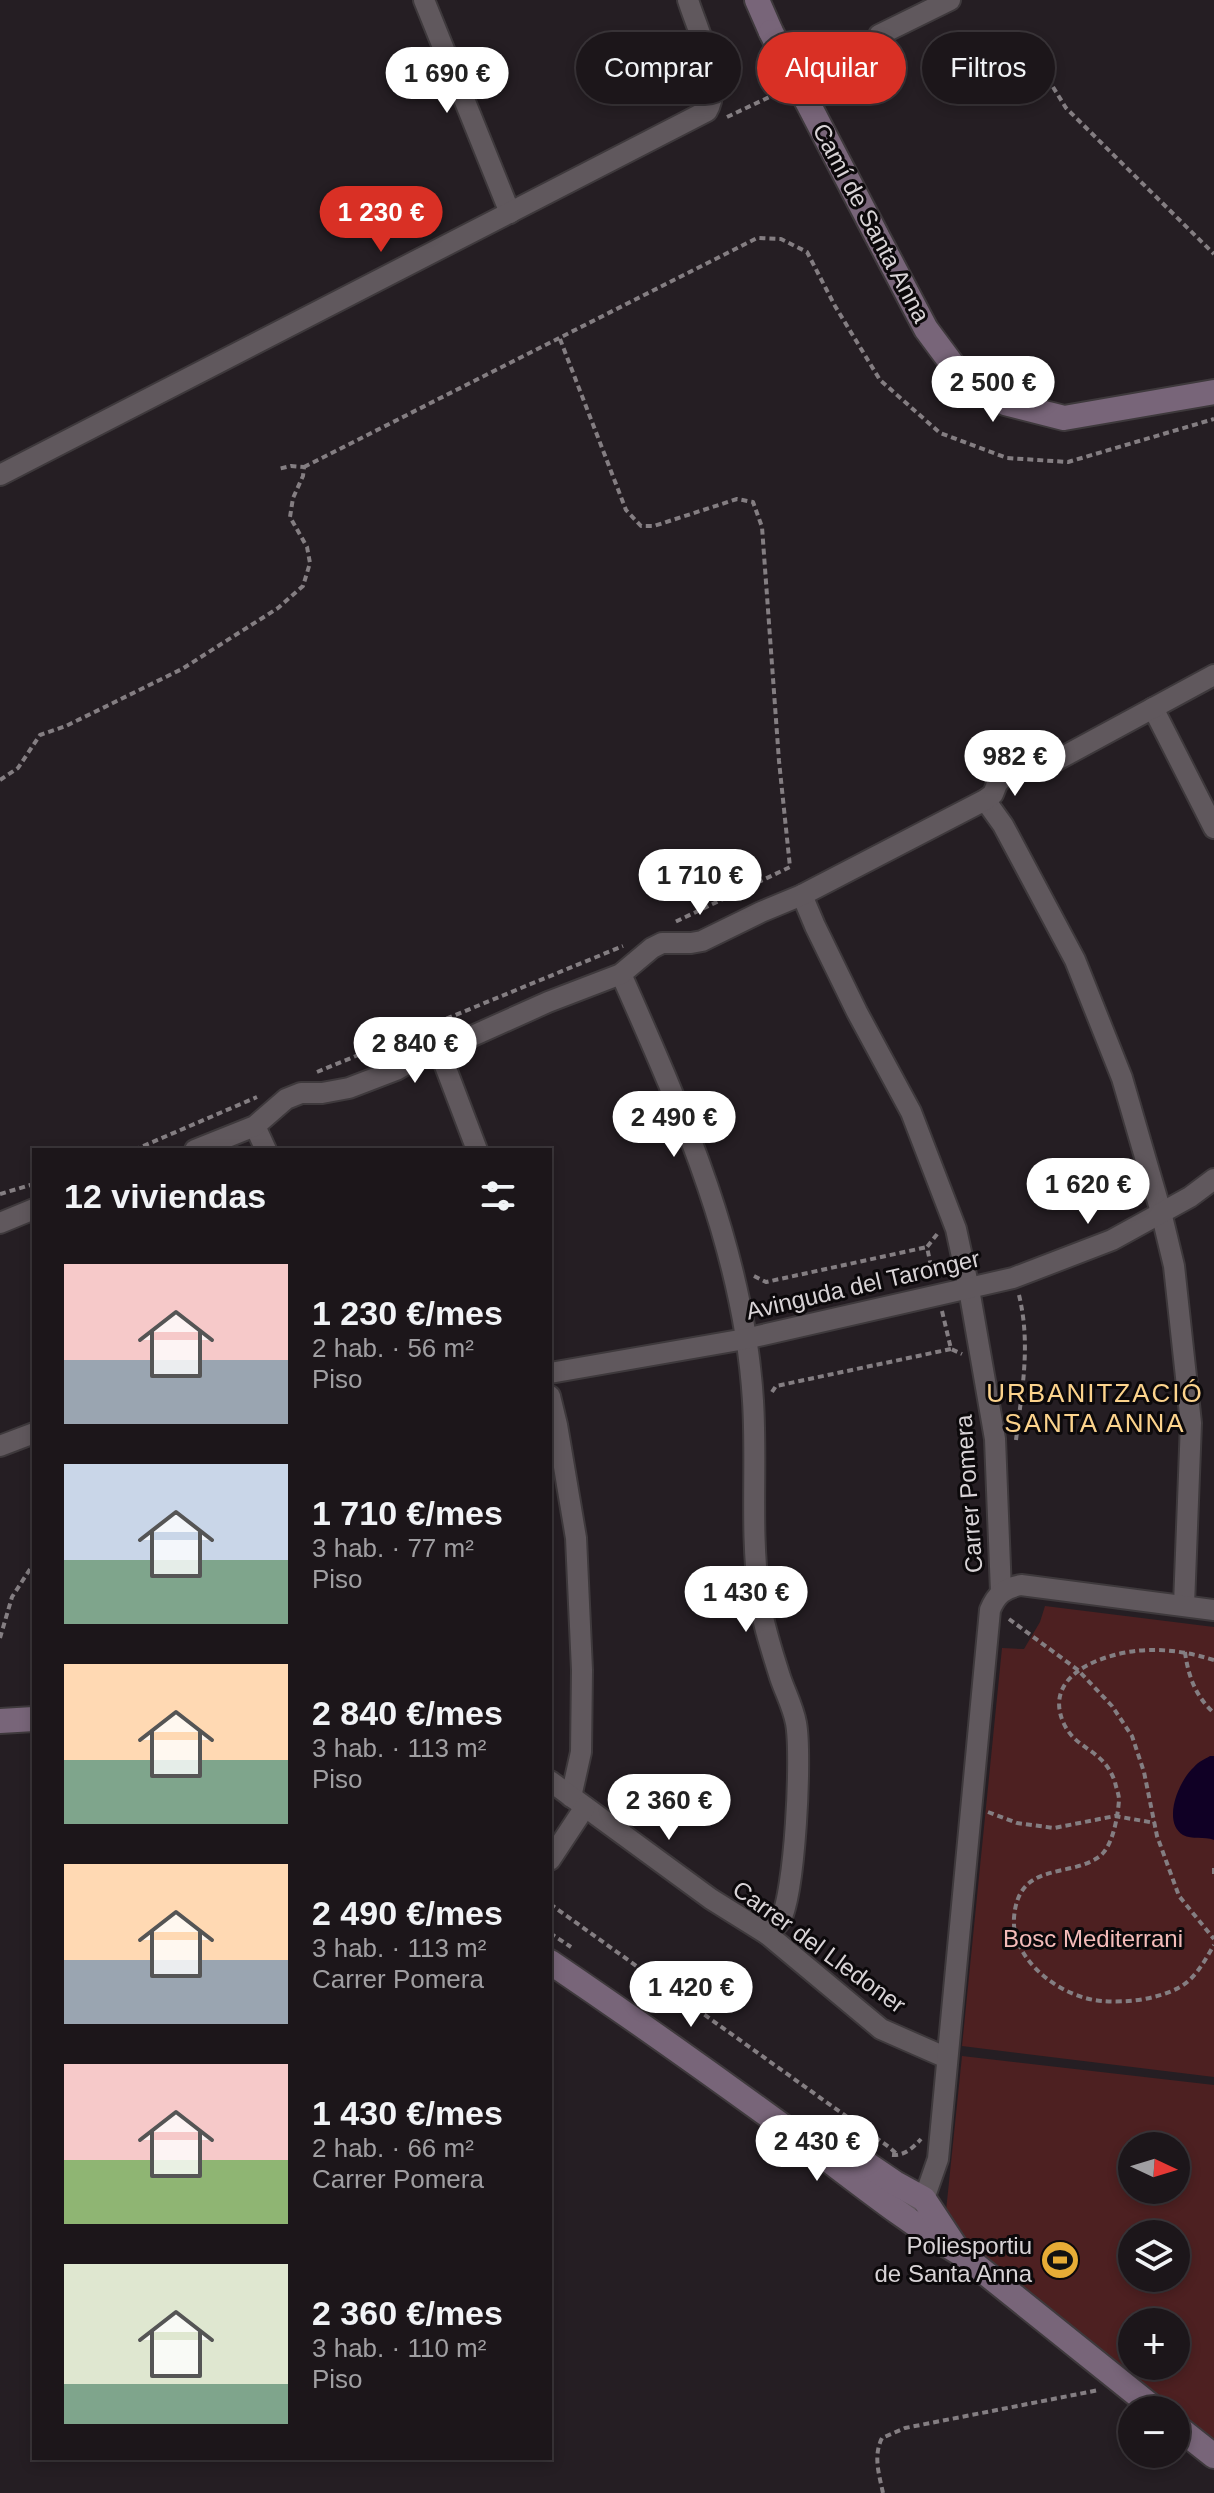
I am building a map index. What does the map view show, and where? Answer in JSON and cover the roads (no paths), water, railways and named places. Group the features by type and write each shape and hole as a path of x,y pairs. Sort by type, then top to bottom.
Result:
{"street":[{"path":"424,0 510,213"},
{"path":"0,475 707,111 712,102 713,89 710,67 688,0"},
{"name":"Camí de Santa Anna","path":"757,0 926,329 955,368 1005,403 1064,418 1214,392"},
{"path":"885,32 950,0"},
{"path":"200,1148 255,1126 286,1099 301,1093 349,1088 396,1070 419,1057 621,974 662,943 702,941 802,895 985,800 993,794 1004,776 1013,771 1046,766 1214,675"},
{"path":"1153,708 1214,828"},
{"path":"985,800 1003,825 1075,960 1122,1078 1161,1212 1174,1266 1191,1423 1184,1605"},
{"name":"Carrer Pomera","path":"802,895 857,1012 911,1112 956,1229 995,1439 1001,1592 990,1610 938,2159 924,2199"},
{"path":"621,974 678,1104 715,1206 734,1276 745,1339 753,1401 753,1500 759,1597 780,1676 796,1721 800,1756 789,1895 779,1922 767,1934"},
{"path":"439,1050 476,1148"},
{"path":"255,1126 265,1148"},
{"name":"Avinguda del Taronger","path":"552,1373 745,1339 1013,1278 1112,1240 1190,1197 1214,1179"},
{"path":"0,1223 32,1210"},
{"path":"552,1407 576,1538 582,1670 578,1802 552,1856"},
{"path":"0,1446 32,1434"},
{"path":"1001,1592 1021,1585 1214,1610"},
{"name":"Carrer del Lledoner","path":"552,1782 711,1899 767,1934 881,2029 947,2058"},
{"path":"552,1963 665,2040 862,2187 963,2255 1139,2396"},
{"path":"801,2140 867,2164 924,2199 963,2255"},
{"path":"862,2187 902,2201 924,2199"},
{"path":"1190,2437 1214,2456"}],"place":[{"name":"Poliesportiu de Santa Anna","path":"1060,2260"}],"district":[{"name":"URBANITZACIÓ SANTA ANNA","path":"1095,1408"}],"park label":[{"name":"Bosc Mediterrani","path":"1093,1939"}]}
